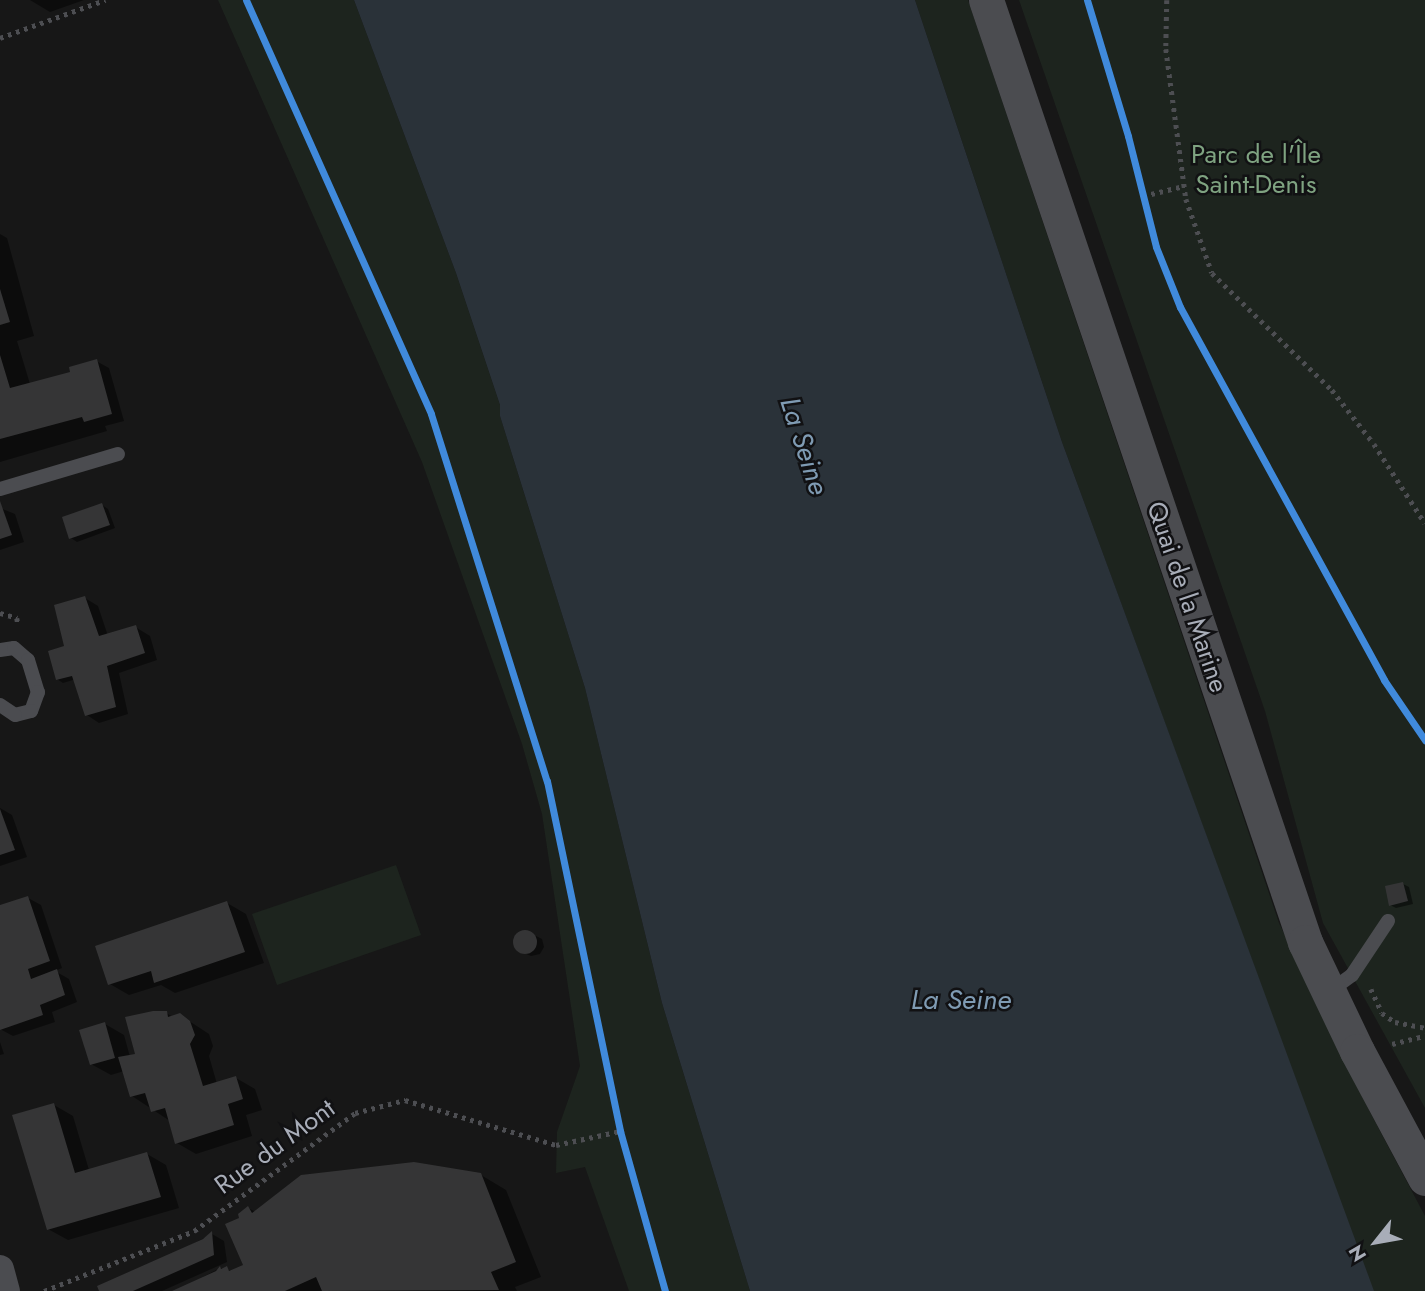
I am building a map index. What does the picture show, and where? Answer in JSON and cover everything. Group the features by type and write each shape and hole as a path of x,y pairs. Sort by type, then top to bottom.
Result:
{"street":[{"name":"Quai de la Marine","path":"986,0 1305,942 1356,1051 1425,1178"},
{"path":"0,1269 6,1291"}],"lane":[{"path":"0,489 118,454"},
{"path":"0,650 14,648 27,660 38,692 31,711 15,715 0,705"},
{"path":"1329,992 1352,975 1388,921"}],"path":[{"path":"0,38 106,0"},
{"path":"1167,0 1166,49 1184,186 1199,242 1212,273 1332,390 1374,444 1425,523"},
{"path":"1143,195 1184,186"},
{"path":"1364,956 1366,977 1382,1013 1395,1022 1425,1028"}],"green space":[{"path":"218,0 354,0 456,273 500,405 500,416 585,688 662,1003 750,1291 629,1291 585,1167 556,1173 557,1132 580,1066 542,814 522,744 422,462"},
{"path":"915,0 968,0 1279,923 1370,1112 1425,1216 1425,1291 1373,1291 1062,442"},
{"name":"Parc de l'Île Saint-Denis","path":"1019,0 1425,0 1425,1108 1323,923 1265,711"},
{"path":"396,865 421,935 277,985 252,914"}],"water":[{"name":"La Seine","path":"354,0 915,0 1062,442 1374,1291 750,1291 662,1003 585,688 500,416 500,405 456,273"}],"building":[{"path":"0,289 10,322 0,325"},
{"path":"0,355 10,388 70,372 69,367 97,359 112,414 84,422 82,417 0,439"},
{"path":"0,501 12,535 0,539"},
{"path":"102,503 110,525 69,539 62,517"},
{"path":"85,596 99,636 136,625 145,653 107,666 116,707 85,716 72,676 56,680 48,651 64,646 54,605"},
{"path":"0,809 15,850 0,855"},
{"path":"1403,882 1408,901 1389,906 1385,886"},
{"path":"28,896 50,961 28,969 31,979 57,969 65,995 40,1005 43,1015 0,1030 0,905"},
{"path":"227,901 245,952 154,983 151,971 108,985 95,946"},
{"path":"525,930 534,933 537,942 534,951 525,954 516,951 513,942 516,933"},
{"path":"167,1011 168,1017 180,1013 190,1021 195,1035 190,1044 203,1086 236,1076 243,1099 228,1104 234,1125 175,1144 165,1108 151,1112 145,1093 130,1097 118,1057 135,1054 125,1017"},
{"path":"105,1022 115,1058 90,1065 79,1030"},
{"path":"54,1103 75,1173 147,1152 161,1197 47,1230 12,1115"},
{"path":"414,1162 481,1173 516,1262 491,1272 499,1290 322,1291 316,1277 285,1291 172,1291 216,1271 220,1266 221,1269 227,1266 229,1271 243,1265 225,1224 239,1218 238,1214 248,1206 252,1213 301,1175"},
{"path":"212,1231 214,1255 133,1291 99,1291 97,1286 203,1239"}],"cycle path":[{"path":"246,0 431,414 547,781 620,1131 665,1291"},
{"path":"1087,0 1128,136 1156,247 1180,307 1384,680 1425,740"}]}
